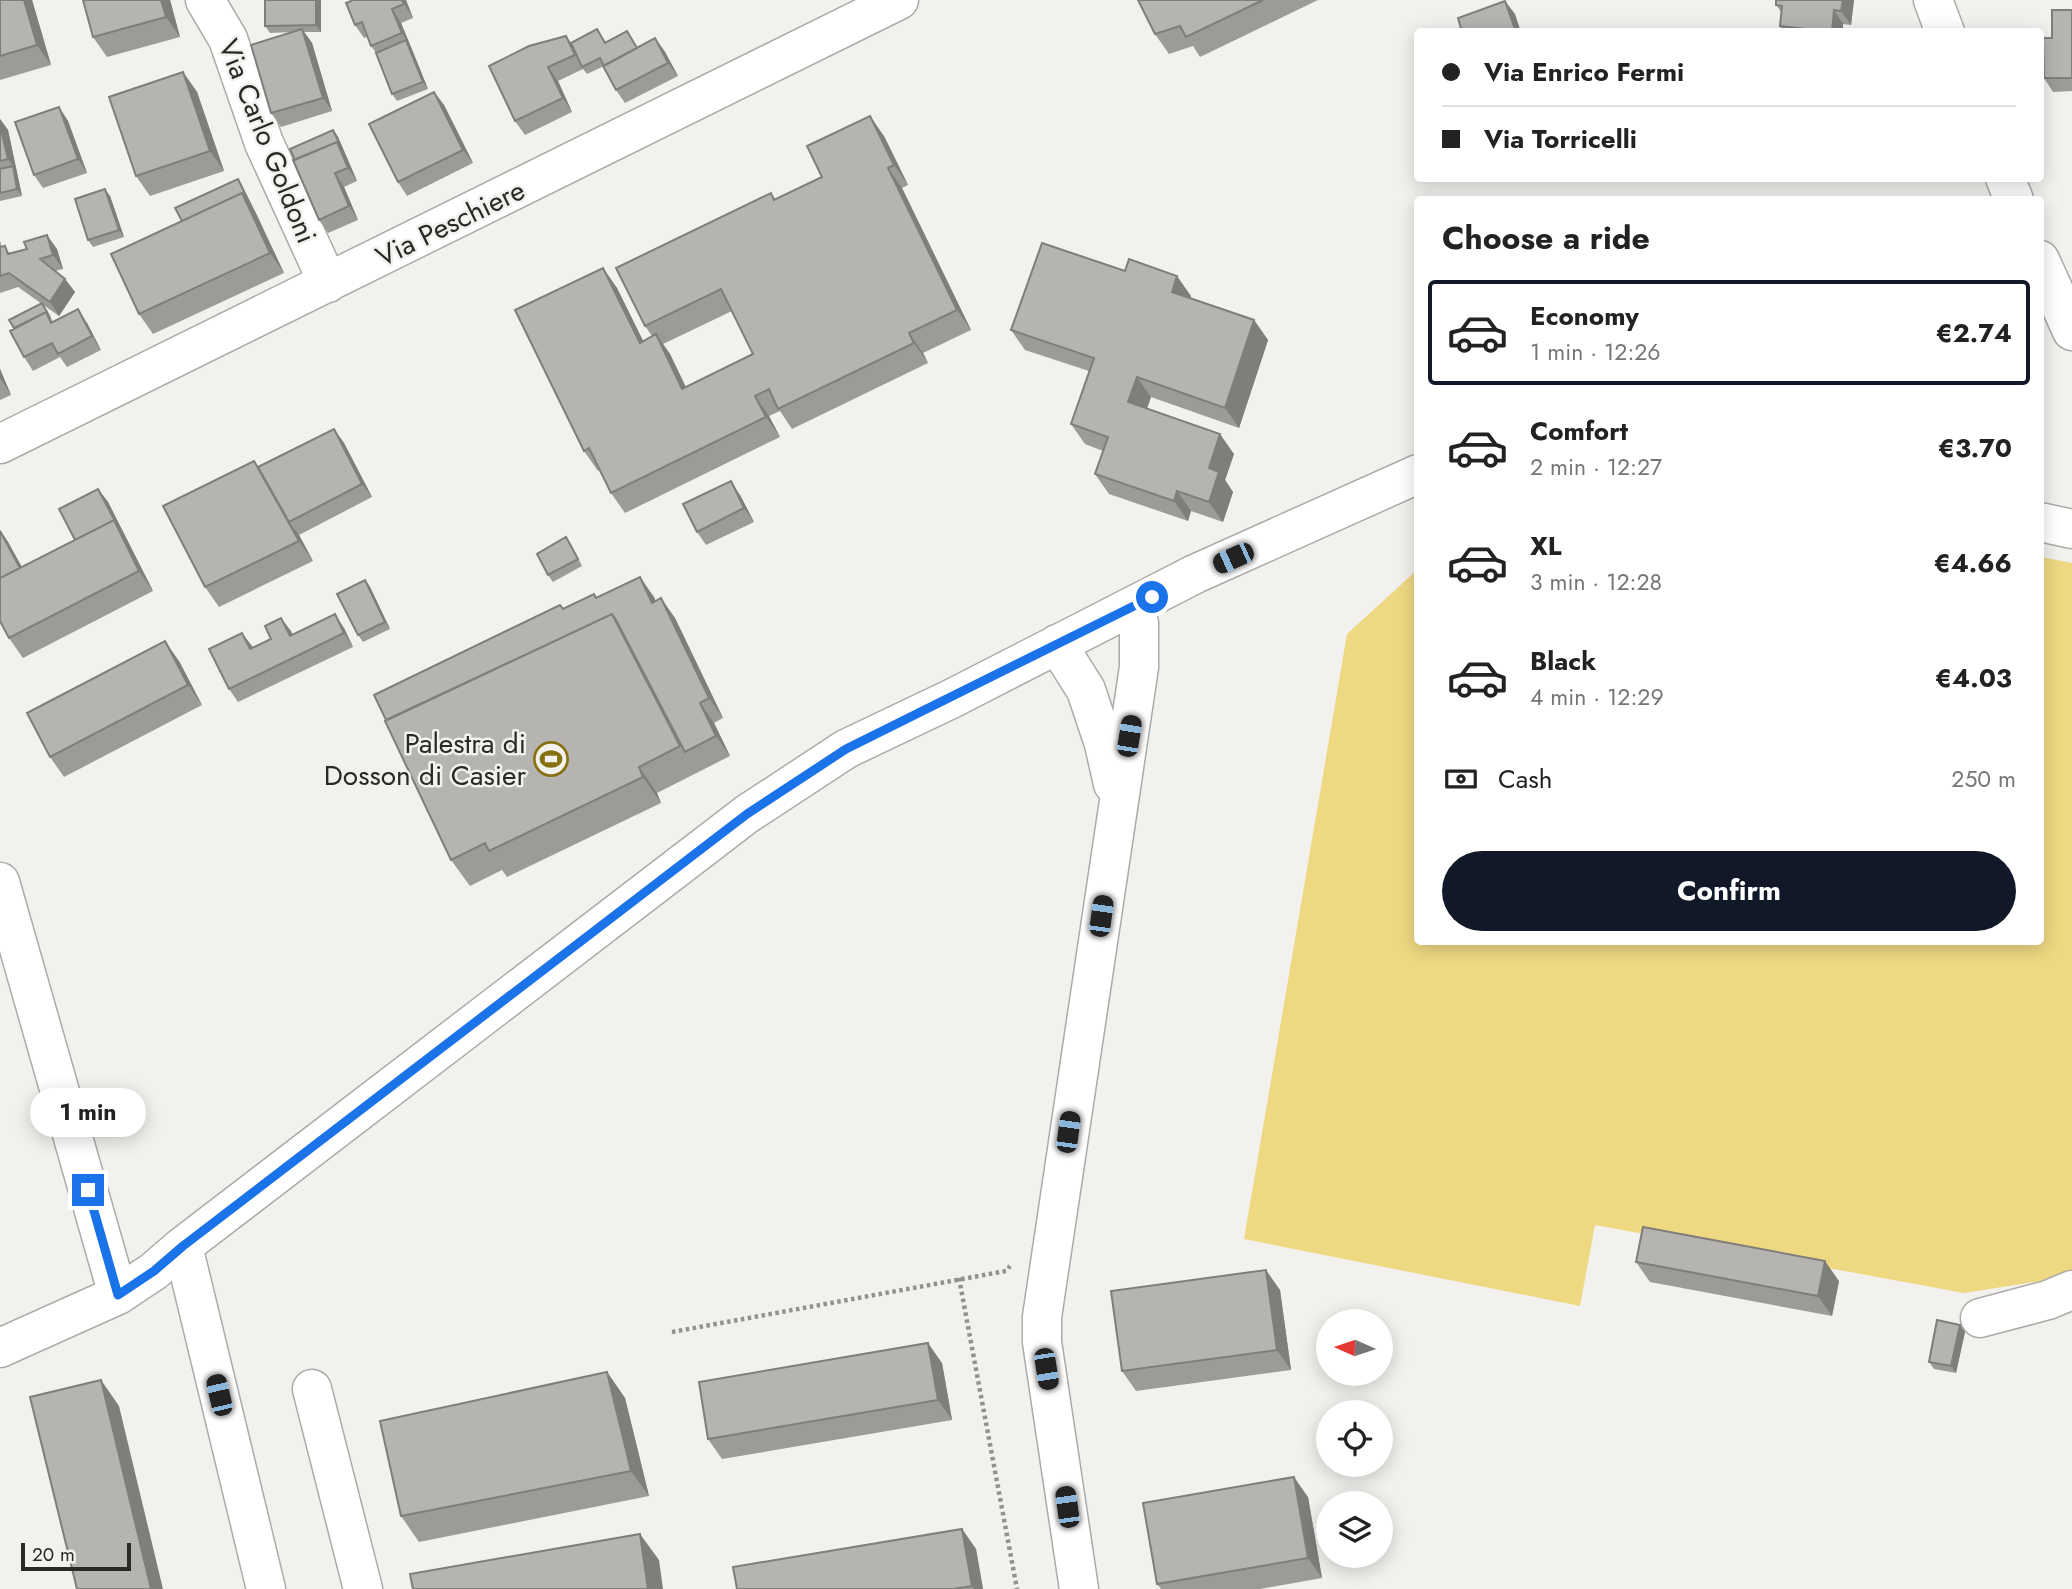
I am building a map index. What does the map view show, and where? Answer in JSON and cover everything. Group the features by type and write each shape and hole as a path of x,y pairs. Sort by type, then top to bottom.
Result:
{"street":[{"name":"Via Carlo Goldoni","path":"205,0 228,39 264,143 328,283"},
{"name":"Via Peschiere","path":"0,444 898,0"},
{"path":"1933,0 1944,28"},
{"path":"2044,269 2072,331"},
{"path":"0,1348 118,1295 154,1271 747,814 846,749 951,699 1195,574 1414,476"},
{"path":"1079,1589 1042,1342 1042,1317 1139,667 1139,623 1130,608"},
{"path":"1057,644 1086,690 1104,744 1117,803"},
{"path":"0,882 7,921 118,1295"},
{"path":"183,1246 267,1589"},
{"path":"1980,1318 2048,1300 2072,1290"},
{"path":"312,1389 363,1589"}],"path":[{"path":"672,1332 1006,1271 1014,1261"},
{"path":"959,1278 1017,1589"}],"shaded area":[{"path":"2044,558 2072,563 2072,1276 1964,1293 1595,1225 1580,1306 1244,1239 1347,634 1414,573 1414,945 2044,945"}],"building":[{"path":"0,0 24,0 37,45 0,56"},
{"path":"83,0 161,0 166,17 93,37"},
{"path":"265,0 316,0 316,25 265,26"},
{"path":"351,0 402,0 404,4 392,9 402,33 371,46 362,22 355,25 346,3"},
{"path":"1138,0 1263,0 1186,37 1180,26 1155,34"},
{"path":"1776,0 1843,0 1841,11 1834,10 1832,28 1780,26 1782,6 1776,5"},
{"path":"1505,1 1515,28 1461,28 1458,18"},
{"path":"2052,10 2072,10 2072,78 2044,78 2044,38 2052,38"},
{"path":"302,29 323,98 271,113 251,45"},
{"path":"597,29 605,43 627,31 637,48 604,66 600,58 582,67 571,43"},
{"path":"566,36 575,55 548,67 563,98 515,121 489,66 529,46"},
{"path":"655,38 668,63 616,90 603,66"},
{"path":"406,40 423,82 392,94 376,53"},
{"path":"183,72 210,151 136,176 109,97"},
{"path":"434,92 463,150 398,182 369,124"},
{"path":"59,107 78,159 34,175 15,122"},
{"path":"870,116 894,165 888,168 957,310 909,333 914,343 778,409 769,389 755,396 766,417 611,493 589,448 584,451 515,310 603,268 640,343 656,334 682,389 753,354 721,289 645,326 616,268 771,193 774,200 822,177 807,146"},
{"path":"0,125 8,159 0,161"},
{"path":"333,130 342,149 337,142 295,160 290,149"},
{"path":"337,142 348,168 335,173 349,206 319,220 293,160"},
{"path":"13,166 17,189 0,193 0,169"},
{"path":"238,179 251,206 242,193 182,221 175,208"},
{"path":"105,189 119,230 88,240 75,199"},
{"path":"242,193 270,253 139,314 111,254"},
{"path":"47,235 53,255 40,259 65,279 50,302 9,273 0,276 0,247 5,246 8,254 27,249 24,242"},
{"path":"1042,243 1125,271 1129,259 1177,276 1172,292 1254,320 1225,408 1137,377 1128,402 1220,434 1209,468 1219,472 1209,502 1177,491 1174,501 1095,474 1108,437 1071,424 1094,358 1011,330"},
{"path":"42,303 50,318 46,312 14,328 9,320"},
{"path":"78,309 92,336 58,354 52,343 24,357 10,331 46,312 51,323"},
{"path":"334,429 362,484 289,522 258,467"},
{"path":"254,461 299,541 205,587 163,506"},
{"path":"731,481 744,508 697,532 683,504"},
{"path":"98,489 118,527 114,520 75,540 59,509"},
{"path":"114,520 139,571 9,638 0,621 0,578"},
{"path":"0,531 20,568 0,578"},
{"path":"566,537 578,559 548,575 537,554"},
{"path":"640,577 652,603 661,598 709,698 700,703 716,736 685,752 612,614 386,720 374,695 560,605 563,609 594,594 596,598"},
{"path":"365,580 385,622 358,635 337,594"},
{"path":"335,614 344,633 229,689 209,649 242,633 250,649 271,639 265,626 281,618 290,636"},
{"name":"Palestra di Dosson di Casier","path":"612,614 680,746 639,767 643,777 489,851 485,843 451,860 385,721"},
{"path":"165,641 188,685 50,757 27,713"},
{"path":"1643,1227 1825,1261 1818,1296 1636,1262"},
{"path":"1266,1270 1277,1350 1122,1371 1111,1291"},
{"path":"1937,1320 1960,1325 1951,1366 1929,1362"},
{"path":"928,1343 938,1400 708,1439 699,1382"},
{"path":"607,1372 631,1471 401,1516 380,1421"},
{"path":"101,1380 151,1589 77,1589 30,1397"},
{"path":"1294,1477 1308,1558 1157,1584 1143,1503"},
{"path":"962,1529 972,1586 953,1589 737,1589 733,1567"},
{"path":"640,1534 648,1589 413,1589 410,1574"}],"place":[{"name":"Palestra di Dosson di Casier","path":"551,759"}],"route":[{"path":"88,1190 118,1295 154,1271 747,814 846,749 1152,597"}]}
